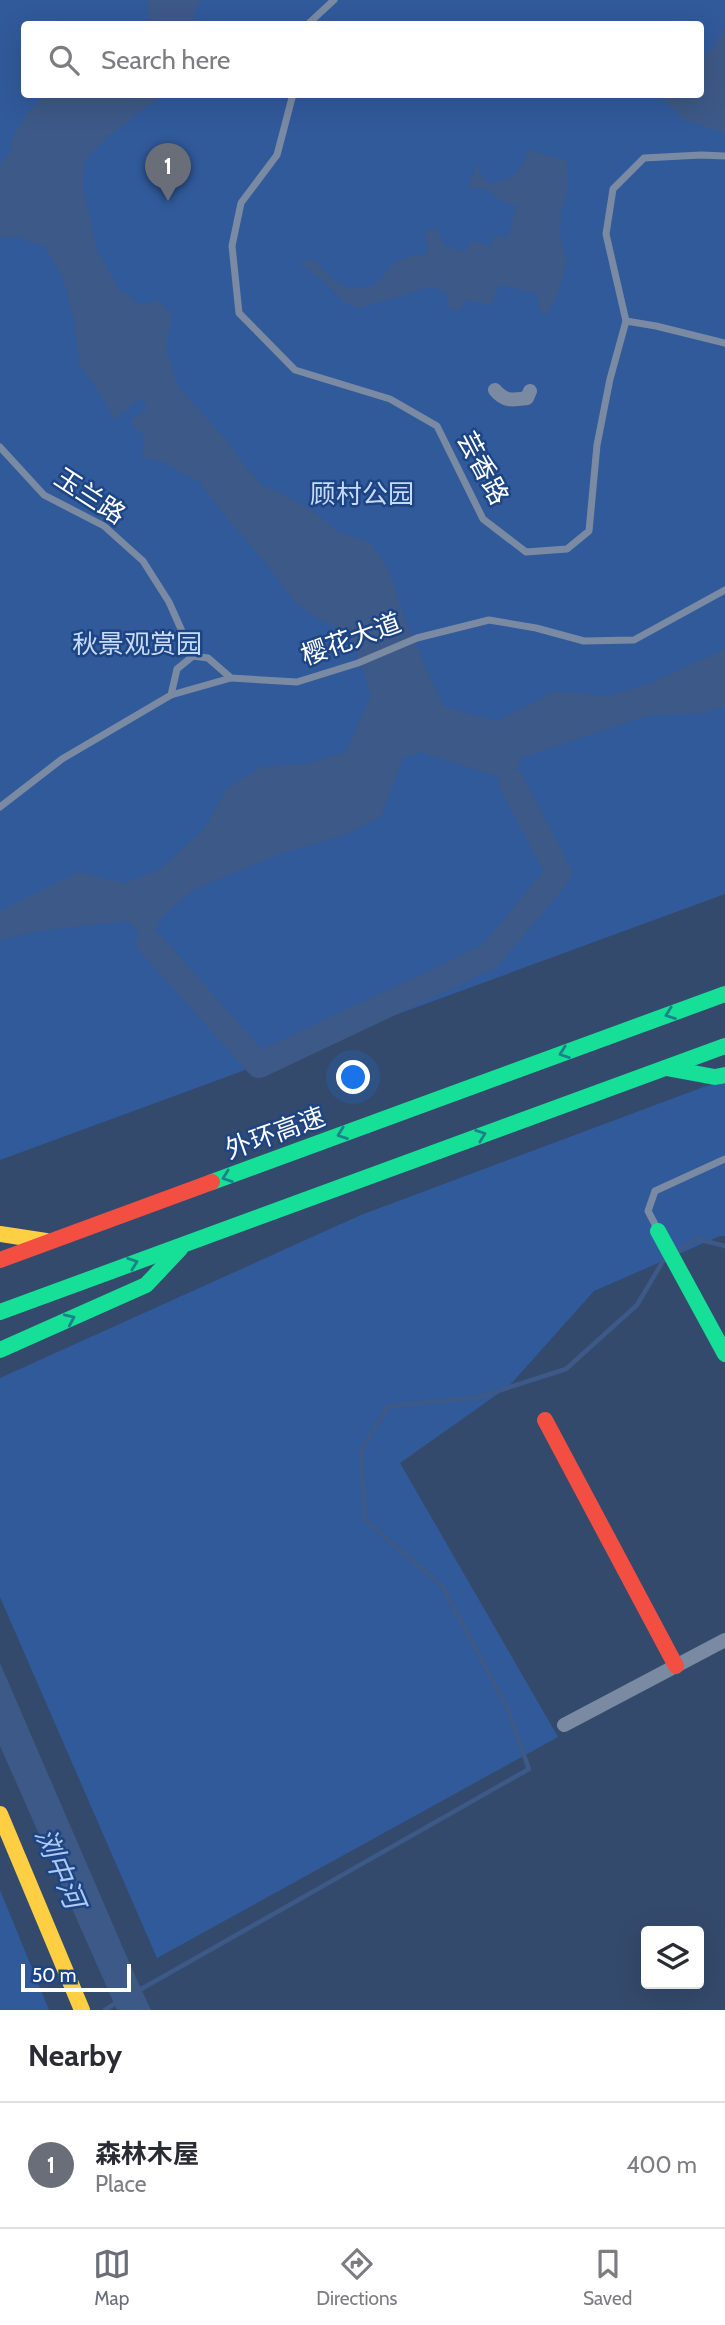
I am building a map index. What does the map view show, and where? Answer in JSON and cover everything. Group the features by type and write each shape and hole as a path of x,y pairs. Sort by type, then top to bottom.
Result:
{"main road":[{"name":"外环高速","path":"0,1260 725,994"},
{"path":"0,1312 725,1046"},
{"path":"665,1068 715,1077 725,1075"},
{"path":"658,1231 725,1354"},
{"path":"0,1234 50,1242"},
{"path":"4,1348 146,1285 185,1244"},
{"path":"545,1420 676,1666"},
{"path":"0,1814 82,2010"}],"street":[{"path":"495,390 501,398 511,401 527,398 530,391"},
{"path":"564,1725 725,1640"}],"lane":[{"path":"311,21 334,0"},
{"name":"芸香路","path":"292,98 277,156 241,203 232,246 239,313 295,370 390,399 437,426 483,519 526,552 567,549 589,531 597,445 610,379 626,321"},
{"path":"725,156 643,158 613,189 606,234 626,321 725,343"},
{"name":"玉兰路","path":"0,447 44,495 104,526 143,561 169,602 193,656"},
{"name":"樱花大道","path":"171,695 231,678 297,681 358,663 417,638 489,620 536,628 584,641 634,640 725,590"},
{"path":"0,807 62,759 171,695 177,669 193,656 208,658 231,678"},
{"path":"658,1231 648,1211 655,1191 725,1158"}],"green space":[{"name":"顾村公园","path":"0,0 725,0 725,894 0,1160"},
{"path":"725,1079 725,1236 594,1291 509,1386 400,1463 558,1737 157,1958 0,1597 0,1378 361,1215"},
{"path":"0,1890 49,2010 0,2010"}],"water":[{"path":"147,0 202,0 197,5 193,21 147,21 149,11"},
{"path":"725,27 725,133 683,120 664,98 704,98 704,57 715,45"},
{"path":"41,98 157,98 102,142 85,160 83,186 97,250 119,289 141,305 156,300 172,314 166,350 178,387 226,439 262,485 286,495 314,512 339,532 371,543 390,572 401,608 445,707 497,721 555,691 610,696 653,682 725,649 725,706 704,713 646,716 521,758 511,781 421,752 403,758 381,817 345,835 282,853 193,890 161,918 149,942 127,921 39,931 0,940 0,911 78,872 125,883 160,869 204,829 227,788 261,767 305,764 346,752 371,695 351,635 317,618 294,601 198,481 163,462 142,457 145,437 130,422 148,406 141,398 114,419 79,364 74,320 63,278 45,247 17,237 0,238 0,165 11,151 12,138"},
{"path":"529,150 567,161 568,190 561,211 560,237 567,261 558,293 548,314 539,312 537,295 534,293 502,285 497,289 491,305 466,300 459,311 447,307 448,295 434,287 424,287 359,308 342,301 326,283 299,262 315,260 328,274 344,285 361,288 380,280 398,261 425,255 428,248 425,232 436,228 444,245 465,252 471,240 491,246 495,234 508,238 516,206 503,202 487,189 467,188 478,163 481,176 493,184 516,173"},
{"name":"浏中河","path":"0,1663 151,2010 117,2010 0,1746"}],"waterway":[{"path":"149,942 259,1065 490,956 559,873 511,781"},
{"path":"675,1253 697,1239 725,1246"},
{"path":"136,1992 529,1769 506,1705 442,1586 365,1520 361,1451 388,1406 476,1398 566,1369 637,1305 667,1258"},
{"path":"105,2010 119,2001"}],"traffic: fast":[{"path":"212,1182 725,994"},
{"path":"0,1312 725,1046"},
{"path":"666,1068 715,1077 725,1075"},
{"path":"658,1231 725,1354"},
{"path":"0,1350 146,1285 180,1249"}],"traffic: slow":[{"path":"0,1234 46,1241"},
{"path":"0,1814 82,2010"}],"traffic: jam":[{"path":"0,1260 212,1182"},
{"path":"545,1420 676,1666"}],"place":[{"name":"森林木屋","path":"168,201"}],"park label":[{"name":"秋景观赏园","path":"137,644"}]}
